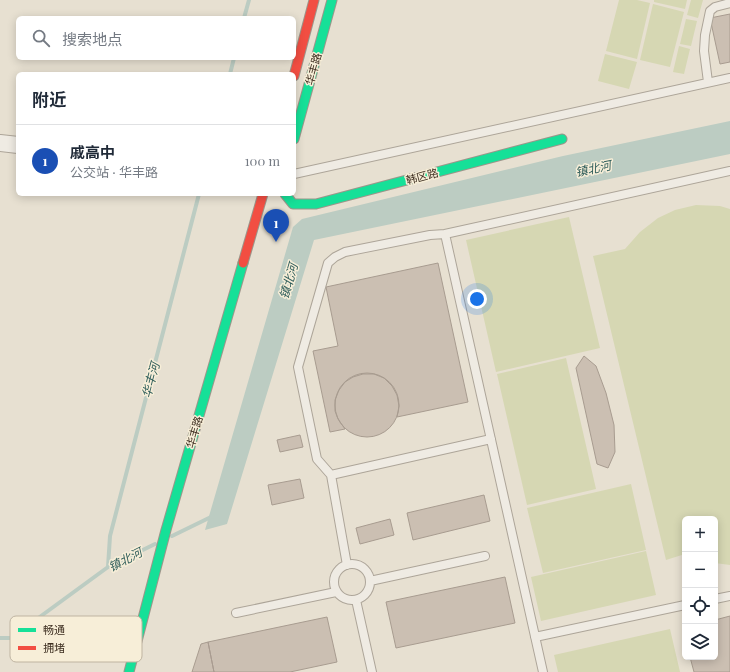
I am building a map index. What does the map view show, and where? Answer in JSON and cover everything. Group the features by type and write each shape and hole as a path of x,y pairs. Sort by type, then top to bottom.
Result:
{"street":[{"name":"华丰路","path":"295,72 314,0"},
{"name":"华丰路","path":"296,132 332,0"},
{"name":"韩区路","path":"287,196 293,204 316,204 562,139"},
{"path":"0,143 16,145"},
{"name":"华丰路","path":"142,621 160,550 262,196"},
{"name":"华丰路","path":"129,672 132,662"}],"lane":[{"path":"708,82 704,51 705,35 710,11 715,7 730,3"},
{"path":"296,174 730,78"},
{"path":"347,565 331,475 317,459 298,367 328,263 335,257 345,252 430,235 445,234 730,171"},
{"path":"445,234 543,672"},
{"path":"331,475 491,439"},
{"path":"370,581 485,556"},
{"path":"354,564 365,570 370,581 366,593 356,600 345,599 336,592 334,581 335,575 342,567 354,564"},
{"path":"236,613 336,592"},
{"path":"718,598 730,596"},
{"path":"356,600 372,672"},
{"path":"535,637 682,606"}],"green space":[{"path":"619,0 637,0 650,3 637,59 606,51"},
{"path":"654,0 687,0 685,9 654,2"},
{"path":"691,0 703,0 698,18 687,15"},
{"path":"653,4 684,12 670,67 640,60"},
{"path":"686,19 697,21 691,46 680,44"},
{"path":"679,46 690,49 684,74 673,72"},
{"path":"605,54 637,62 629,89 598,81"},
{"path":"696,205 720,206 730,209 730,565 718,563 718,516 682,516 682,555 666,560 593,256 625,249 640,232 658,218 675,210"},
{"path":"569,217 600,348 496,372 466,240"},
{"path":"566,358 596,489 527,505 497,374"},
{"path":"631,484 646,550 543,573 527,508"},
{"path":"646,551 656,595 541,621 531,577"},
{"path":"670,629 680,672 558,672 554,655"}],"water":[{"path":"730,121 730,154 314,240 227,524 205,530 293,227 302,219 563,156"}],"building":[{"path":"730,14 730,62 720,64 710,18"},
{"path":"438,263 468,402 397,417 399,406 397,395 392,386 384,378 374,374 363,374 353,377 345,382 339,390 335,400 335,411 338,419 345,429 330,432 313,351 338,346 326,287"},
{"path":"584,356 596,366 606,393 614,425 615,452 608,468 597,464 576,368"},
{"path":"367,373 385,379 393,387 399,405 393,423 385,431 367,437 349,431 341,423 335,405 341,387 349,379"},
{"path":"300,435 303,447 280,452 277,440"},
{"path":"300,479 304,498 272,505 268,485"},
{"path":"484,495 490,521 413,540 407,513"},
{"path":"390,519 394,535 360,544 356,528"},
{"path":"505,577 515,623 396,648 386,602"},
{"path":"730,616 730,672 694,672 691,660 718,660 718,619"},
{"path":"327,617 337,662 290,672 214,672 208,642"},
{"path":"208,642 214,672 192,672 201,644"}],"waterway":[{"name":"华丰河","path":"245,16 249,0"},
{"name":"华丰河","path":"230,72 234,60"},
{"name":"华丰河","path":"108,567 110,536 198,196"},
{"name":"镇北河","path":"172,536 213,516"},
{"name":"镇北河","path":"41,616 108,567 155,544"},
{"name":"镇北河","path":"0,638 10,638"}],"traffic: fast":[{"path":"296,132 332,0"},
{"path":"287,196 293,204 316,204 562,139"},
{"path":"142,622 166,530 243,263"},
{"path":"129,672 132,662"}],"traffic: jam":[{"path":"295,72 314,0"},
{"path":"243,263 262,196"}],"place":[{"name":"戚高中","path":"276,242"}]}
